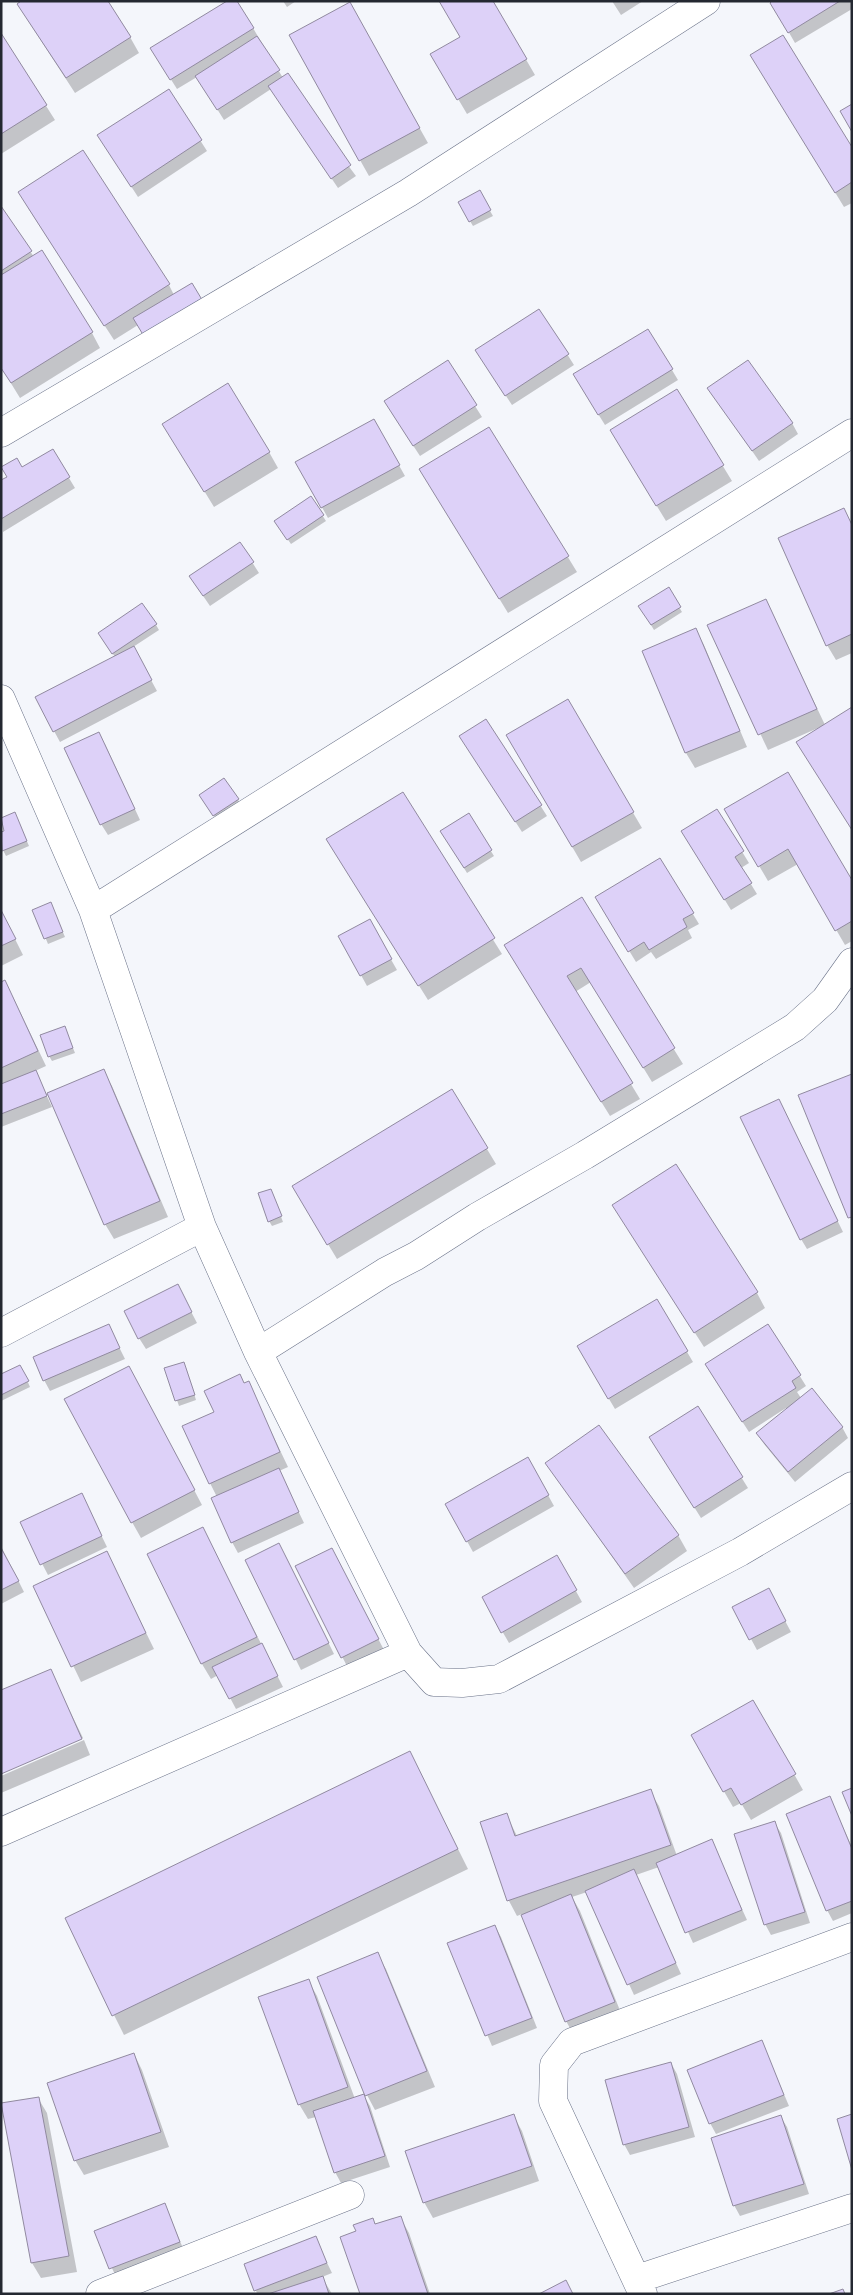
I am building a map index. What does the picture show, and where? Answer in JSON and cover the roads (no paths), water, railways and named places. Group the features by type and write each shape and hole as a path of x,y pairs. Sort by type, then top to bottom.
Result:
{"street":[{"path":"1,433 408,193 706,1"},
{"path":"93,910 852,433"},
{"path":"1,699 93,910 202,1227 258,1352 408,1653 434,1682 462,1683 499,1679 740,1552 852,1486"},
{"path":"258,1352 385,1272 416,1256 477,1217 585,1155 795,1027 825,1000 852,962"},
{"path":"1,1333 202,1227"},
{"path":"1,1832 408,1653"},
{"path":"852,1937 572,2042 554,2065 553,2101 640,2286 852,2208"},
{"path":"100,2294 350,2195"}]}
